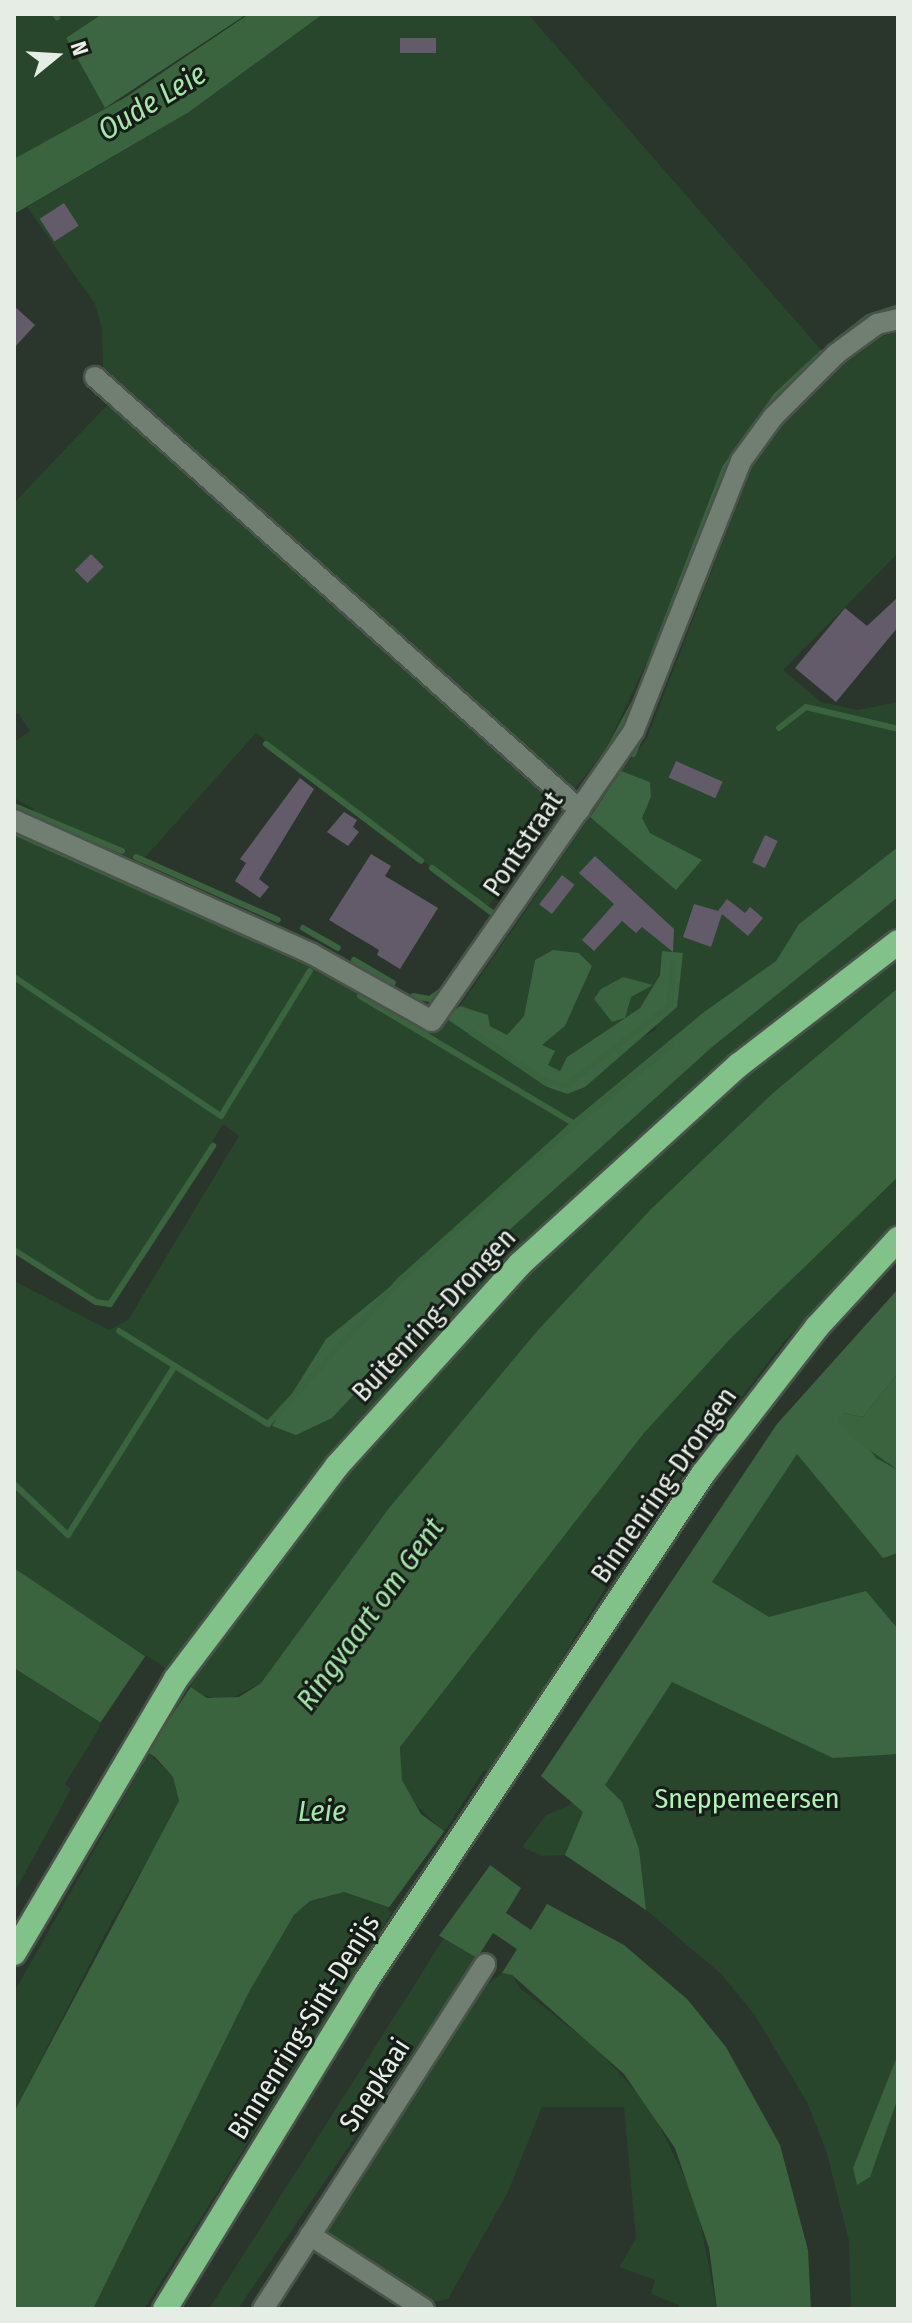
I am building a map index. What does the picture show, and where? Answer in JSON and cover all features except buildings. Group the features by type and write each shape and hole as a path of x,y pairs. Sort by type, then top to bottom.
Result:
{"highway":[{"name":"Buitenring-Drongen","path":"14,1953 98,1805 212,1626 337,1466 520,1264 739,1065 898,942"},
{"name":"Binnenring-Drongen","path":"500,1780 703,1474 817,1327 898,1239"},
{"name":"Binnenring-Sint-Denijs","path":"165,2309 366,1981 500,1780"}],"street":[{"name":"Pontstraat","path":"14,820 312,954 432,1021 634,730 741,461 773,417 836,354 877,324 898,319"},
{"path":"95,377 580,810"},
{"name":"Snepkaai","path":"263,2309 485,1964"},
{"path":"310,2235 424,2309"}],"green space":[{"path":"14,14 102,14 66,38 105,108 14,160"},
{"path":"323,14 528,14 822,351 764,414 718,482 652,652 605,750 574,790 115,384 103,370 102,329 95,304 27,207 189,112"},
{"path":"898,332 898,553 783,670 821,702 858,710 898,702 898,847 799,924 776,961 704,1012 571,1122 413,1268 326,1339 332,1418 505,1234 711,1048 898,897 898,988 773,1093 651,1209 538,1330 389,1508 261,1683 225,1701 195,1693 14,1568 14,1281 109,1330 128,1320 239,1136 223,1124 110,1308 14,1254 14,831 291,954 427,1028 444,1017 545,1086 656,1030 660,975 640,1008 567,1057 560,1071 548,1065 542,1045 565,1026 592,966 579,953 535,960 524,1016 507,1036 490,1026 487,1015 460,1006 590,817 676,889 701,861 650,833 642,818 651,797 650,782 621,771 646,740 752,467 783,425 844,364 883,336"},
{"path":"109,403 563,808 486,909 256,733 141,862 37,819 31,815 34,809 14,798 14,742 30,731 18,713 14,715 14,503"},
{"path":"898,1177 898,1223 782,1344 648,1519 491,1773 484,1770 444,1832 412,1801 402,1780 400,1746 644,1433 731,1338"},
{"name":"Sneppemeersen","path":"898,1329 898,2309 851,2309 849,2241 826,2150 807,2102 754,2014 721,1974 646,1910 565,1855 542,1856 522,1847 546,1815 570,1805 600,1751 824,1412"},
{"path":"14,1668 102,1724 65,1784 71,1789 14,1893"},
{"path":"149,1754 173,1777 179,1801 174,1815 112,1921 14,2112 14,1992"},
{"path":"344,1892 394,1909 144,2309 93,2309 249,1992 294,1915 310,1901"},
{"path":"444,1938 477,1958 238,2309 209,2309"},
{"path":"502,1973 512,1975 520,1988 596,2048 651,2108 696,2201 717,2309 678,2309 679,2305 651,2294 655,2280 619,2267 636,2239 624,2107 542,2107 508,2192 448,2299 425,2304 321,2233 479,1991"}],"shaded area":[{"path":"102,14 247,14 105,108 66,38"},
{"path":"621,771 650,782 651,797 642,818 650,833 702,860 676,890 590,817"},
{"path":"898,847 898,897 711,1048 505,1234 332,1418 296,1435 272,1426 326,1339 413,1268 571,1122 704,1012 776,961 799,924"},
{"path":"553,950 579,953 592,966 565,1026 542,1045 555,1051 548,1065 560,1071 567,1057 640,1008 660,975 662,951 683,953 677,1007 585,1087 567,1094 545,1086 444,1017 460,1006 488,1015 490,1026 507,1035 524,1016 535,960"},
{"path":"898,1289 898,1373 863,1417 843,1413 876,1458 898,1470 898,1553 883,1558 797,1454 712,1582 769,1617 866,1591 898,1629 898,1754 833,1758 672,1682 605,1785 622,1802 639,1849 646,1910 565,1855 583,1812 541,1776 777,1424"}],"water":[{"name":"Oude Leie","path":"249,14 323,14 189,112 14,214 14,159 126,97"},
{"path":"623,977 653,985 631,997 625,1018 612,1022 594,999 601,989"},
{"path":"898,988 898,1177 731,1338 644,1433 400,1747 402,1780 421,1814 521,1888 506,1913 531,1930 547,1904 624,1945 687,1999 726,2047 780,2145 808,2250 811,2309 717,2309 709,2248 675,2148 624,2074 512,1975 502,1973 517,1949 493,1933 477,1958 394,1909 344,1892 310,1901 294,1915 249,1992 93,2309 14,2309 14,2112 179,1801 173,1777 155,1757 14,1668 14,1568 207,1698 239,1697 261,1683 389,1508 538,1330 651,1209 773,1093"},
{"path":"898,1373 898,1470 848,1435 837,1419 843,1413 863,1417"},
{"path":"898,2054 898,2098 870,2177 857,2185 853,2168"}],"pier":[{"path":"146,1655 192,1686 144,1756 98,1725"},
{"path":"446,1829 492,1863 433,1943 387,1910"}],"waterway":[{"path":"837,341 868,317 898,307"},
{"path":"649,666 725,468 776,396 822,353"},
{"path":"633,754 708,570"},
{"path":"607,753 638,696"},
{"path":"779,728 806,707 898,729"},
{"path":"266,744 421,861"},
{"path":"14,806 122,851"},
{"path":"14,832 257,940"},
{"path":"136,857 278,920"},
{"path":"432,868 491,912"},
{"path":"303,928 338,948"},
{"path":"354,960 393,983"},
{"path":"472,1033 547,1082 567,1085 670,1005 673,964"},
{"path":"14,977 221,1116 310,971"},
{"path":"413,996 430,999 445,988"},
{"path":"360,996 575,1124"},
{"path":"119,1331 268,1424 400,1280 555,1141 672,1045"},
{"path":"14,1250 96,1302 110,1304 213,1146"},
{"path":"14,1484 68,1535 175,1366"}],"water label":[{"name":"Ringvaart om Gent","path":"370,1614"},
{"name":"Leie","path":"322,1811"}]}
